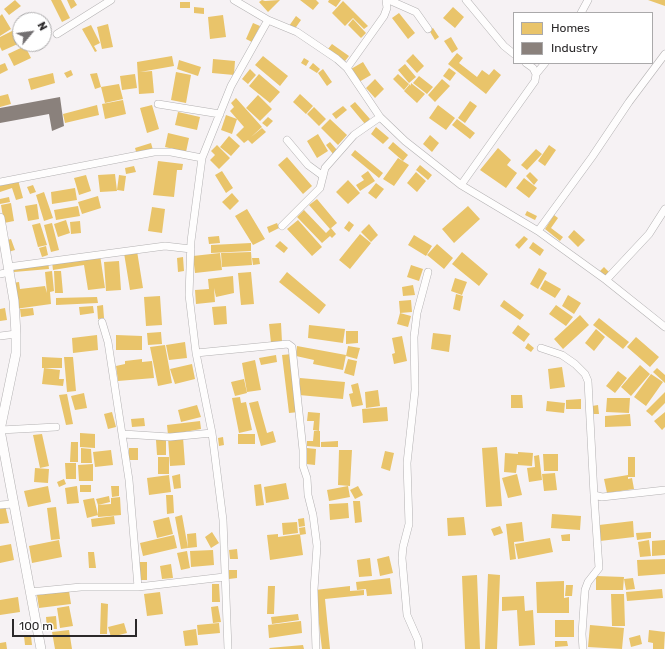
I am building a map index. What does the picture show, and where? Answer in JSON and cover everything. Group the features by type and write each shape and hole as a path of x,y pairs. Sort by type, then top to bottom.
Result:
{"street":[{"path":"57,34 111,0"},
{"path":"234,0 268,20 298,32 337,59 347,68 380,117 405,141 461,185 538,231 606,280 665,327"},
{"path":"347,68 384,16 387,8 386,0"},
{"path":"389,0 416,12 428,29"},
{"path":"466,0 504,46 513,53"},
{"path":"581,12 588,0"},
{"path":"228,649 224,577 223,520 212,433 196,353 189,295 191,249 202,158 232,86 268,20"},
{"path":"538,231 665,54"},
{"path":"527,64 533,68 536,74"},
{"path":"461,185 535,81 536,74 544,64"},
{"path":"158,104 220,114"},
{"path":"282,226 320,188 325,168 354,135 380,117"},
{"path":"287,140 308,165 323,176"},
{"path":"0,182 154,152 170,152 202,158"},
{"path":"606,280 649,234 665,209"},
{"path":"0,218 6,271 14,301 16,334 16,353 0,430 41,649"},
{"path":"6,271 164,246 191,249"},
{"path":"419,649 418,640 407,616 402,558 403,547 409,524 407,463 415,390 414,337 417,313 428,272"},
{"path":"102,322 108,342 123,434 129,480 138,587"},
{"path":"0,336 16,334"},
{"path":"196,353 288,344 292,347 303,450 303,466 307,478 308,495 313,515 317,546 314,590 316,649"},
{"path":"541,348 562,355 575,364 585,374 588,381 599,568 588,582 585,590 582,634 583,649"},
{"path":"0,430 56,427"},
{"path":"123,434 170,436 212,433"},
{"path":"594,495 602,497 665,490"},
{"path":"0,505 13,504"},
{"path":"30,592 81,587 138,587 224,577"}],"building: Homes":[{"path":"15,0 21,6 9,15 4,9"},
{"path":"51,0 61,0 70,18 62,22"},
{"path":"67,0 74,0 77,5 71,9"},
{"path":"262,0 280,0 268,12 259,2"},
{"path":"300,0 316,0 319,3 313,10"},
{"path":"329,0 341,0 336,7 328,2"},
{"path":"648,0 665,0 665,6"},
{"path":"343,1 368,26 364,29 353,18 345,26 332,13"},
{"path":"180,2 190,2 190,8 180,8"},
{"path":"194,7 204,8 204,14 194,13"},
{"path":"453,7 464,17 455,28 443,18"},
{"path":"399,13 415,33 408,39 392,18"},
{"path":"2,14 11,29 0,36 0,16"},
{"path":"223,15 226,37 210,39 208,17"},
{"path":"296,16 301,20 294,30 289,26"},
{"path":"353,19 366,33 361,38 348,25"},
{"path":"253,23 260,26 252,42 246,39"},
{"path":"108,24 113,47 102,49 97,27"},
{"path":"91,25 100,43 94,46 97,51 95,52 82,29"},
{"path":"433,28 439,37 435,40 429,30"},
{"path":"12,31 12,47 2,51 0,47 0,37"},
{"path":"451,37 458,49 452,53 444,41"},
{"path":"332,44 349,56 345,61 328,49"},
{"path":"12,52 28,52 31,58 14,66 8,54"},
{"path":"457,53 463,58 459,63 477,77 482,70 489,75 494,69 501,75 486,94 448,64"},
{"path":"413,54 424,66 417,73 406,61"},
{"path":"172,56 174,66 140,72 152,71 154,93 139,94 137,62"},
{"path":"263,56 288,76 280,86 255,65"},
{"path":"304,58 309,61 306,66 301,63"},
{"path":"213,59 235,61 234,75 212,73"},
{"path":"179,60 201,67 198,76 177,69"},
{"path":"363,62 371,75 359,82 351,69"},
{"path":"5,63 8,70 0,74 0,65"},
{"path":"313,63 320,69 317,73 309,68"},
{"path":"405,64 416,77 409,83 398,70"},
{"path":"449,68 456,73 450,81 443,76"},
{"path":"250,69 256,75 248,84 242,79"},
{"path":"323,69 332,82 327,86 318,73"},
{"path":"71,70 73,75 67,78 64,73"},
{"path":"176,72 191,75 186,103 171,100"},
{"path":"53,73 55,83 31,90 28,79"},
{"path":"97,73 101,87 95,89 90,74"},
{"path":"135,74 137,88 122,90 120,76"},
{"path":"259,74 280,92 270,103 249,86"},
{"path":"398,74 409,84 404,90 393,79"},
{"path":"419,76 433,87 427,94 413,83"},
{"path":"375,79 384,89 375,98 366,88"},
{"path":"442,79 450,86 435,102 428,95"},
{"path":"411,83 425,94 417,103 404,91 410,84 411,86"},
{"path":"119,84 123,99 105,103 101,87"},
{"path":"8,94 11,104 0,107 0,96"},
{"path":"300,94 313,106 306,114 293,102"},
{"path":"258,95 272,109 260,121 246,108"},
{"path":"236,98 262,127 251,137 262,128 266,132 252,144 248,140 244,143 236,135 244,127 230,111 234,107 231,103"},
{"path":"123,100 126,114 105,119 102,104"},
{"path":"470,101 477,106 465,123 458,118"},
{"path":"355,102 370,119 365,124 350,106"},
{"path":"97,105 99,115 65,123 63,114"},
{"path":"152,105 159,129 147,133 140,108"},
{"path":"438,105 455,118 446,130 429,118"},
{"path":"343,106 347,110 336,119 332,114"},
{"path":"314,107 326,119 319,126 307,114"},
{"path":"178,112 200,117 197,130 175,125"},
{"path":"226,115 237,119 232,134 221,130"},
{"path":"268,117 273,121 267,127 262,123"},
{"path":"330,119 347,135 338,145 321,128"},
{"path":"457,119 475,133 470,139 452,125"},
{"path":"376,127 389,138 383,144 371,134"},
{"path":"168,133 189,138 186,152 165,147"},
{"path":"318,134 328,151 317,158 307,141"},
{"path":"430,135 439,143 432,152 423,144"},
{"path":"229,136 240,146 231,156 220,147"},
{"path":"330,142 337,150 333,154 326,145"},
{"path":"393,142 408,155 403,161 388,148"},
{"path":"151,143 153,150 137,155 135,148"},
{"path":"217,145 230,158 219,169 210,160 215,155 211,151"},
{"path":"549,145 556,150 545,166 538,161"},
{"path":"498,148 511,160 507,165 517,173 506,188 480,170"},
{"path":"536,149 542,154 527,170 521,165"},
{"path":"355,150 383,173 379,178 351,155"},
{"path":"287,157 312,186 303,194 278,165"},
{"path":"398,158 409,165 394,186 383,179"},
{"path":"158,161 183,164 182,170 177,170 174,197 153,195"},
{"path":"420,165 432,175 428,180 416,170"},
{"path":"134,166 136,172 126,174 125,168"},
{"path":"222,171 233,188 226,193 215,175"},
{"path":"368,171 375,181 360,191 356,185 364,180 361,176"},
{"path":"416,172 426,181 417,192 407,183"},
{"path":"530,172 538,180 534,185 526,176"},
{"path":"115,174 117,191 100,192 98,175"},
{"path":"86,175 91,191 79,195 74,178"},
{"path":"119,175 126,176 124,191 117,190"},
{"path":"524,178 537,188 529,198 516,188"},
{"path":"18,180 23,198 16,200 12,188 0,192 0,185"},
{"path":"348,180 360,193 348,204 336,192"},
{"path":"376,183 384,189 376,199 368,193"},
{"path":"33,185 36,192 30,194 27,187"},
{"path":"75,188 77,200 52,204 51,192"},
{"path":"44,192 53,218 44,221 36,195"},
{"path":"232,193 239,201 230,210 222,202"},
{"path":"98,196 101,208 82,214 78,202"},
{"path":"9,197 10,202 0,204 0,199"},
{"path":"317,199 337,223 330,229 309,205"},
{"path":"11,203 14,221 4,223 1,205"},
{"path":"37,204 39,219 28,221 25,206"},
{"path":"78,206 80,216 56,220 54,210"},
{"path":"468,206 480,219 454,243 442,229"},
{"path":"152,207 165,209 162,233 148,231"},
{"path":"247,209 265,239 253,245 235,216"},
{"path":"304,210 326,233 331,228 336,234 332,238 330,236 322,243 297,217"},
{"path":"527,211 537,216 535,220 525,215"},
{"path":"554,215 558,218 551,228 563,237 560,241 545,229"},
{"path":"66,220 70,233 58,237 54,224"},
{"path":"298,220 322,247 312,256 287,229"},
{"path":"80,221 81,233 71,234 70,222"},
{"path":"349,221 354,225 349,232 344,228"},
{"path":"40,223 47,245 38,247 32,225"},
{"path":"52,223 59,250 51,252 44,225"},
{"path":"277,223 279,228 269,233 267,227"},
{"path":"369,224 378,235 371,242 361,232"},
{"path":"574,230 585,240 578,247 568,237"},
{"path":"360,234 371,243 350,269 339,260"},
{"path":"414,235 432,246 426,256 408,245"},
{"path":"219,236 220,243 209,244 208,237"},
{"path":"524,236 528,239 519,249 515,245"},
{"path":"11,239 15,250 8,252 4,241"},
{"path":"280,241 288,248 284,253 275,246"},
{"path":"533,242 544,250 540,256 529,248"},
{"path":"251,243 251,251 211,253 211,245"},
{"path":"437,244 453,258 444,269 427,255"},
{"path":"46,246 48,255 42,257 39,248"},
{"path":"137,251 143,288 130,290 124,253"},
{"path":"251,252 252,265 222,267 221,253"},
{"path":"462,252 488,274 479,286 452,264"},
{"path":"220,253 222,270 195,273 193,256"},
{"path":"100,255 105,288 88,290 84,265 53,270 52,262"},
{"path":"183,257 184,271 178,272 177,258"},
{"path":"252,258 259,258 260,264 253,265"},
{"path":"48,261 49,269 14,272 13,264"},
{"path":"119,261 121,290 106,291 104,262"},
{"path":"411,265 423,269 419,281 407,277"},
{"path":"604,267 609,272 605,276 600,271"},
{"path":"539,268 547,273 538,289 530,284"},
{"path":"52,271 54,291 50,292 51,304 15,309 12,283 19,282 20,289 45,286 47,293 45,272"},
{"path":"54,271 61,271 63,293 55,293"},
{"path":"251,272 254,304 241,305 238,273"},
{"path":"287,272 326,305 319,314 279,282"},
{"path":"233,276 234,293 216,297 214,288 215,302 196,304 195,290 209,289 208,279"},
{"path":"455,278 467,282 462,295 451,291"},
{"path":"545,280 561,289 555,298 540,289"},
{"path":"413,285 415,295 403,296 402,287"},
{"path":"456,294 463,296 460,311 453,309"},
{"path":"568,295 581,303 574,314 562,306"},
{"path":"160,296 162,325 146,326 144,297"},
{"path":"97,297 98,303 56,305 56,298"},
{"path":"411,300 412,312 400,313 399,301"},
{"path":"504,300 524,315 520,320 500,306"},
{"path":"103,305 104,318 98,319 97,306"},
{"path":"556,305 573,317 566,326 549,314"},
{"path":"93,306 94,313 80,315 79,307"},
{"path":"226,306 227,324 214,325 212,307"},
{"path":"5,308 7,320 0,321 0,309"},
{"path":"33,308 34,315 21,317 20,309"},
{"path":"400,313 411,316 408,327 397,324"},
{"path":"580,315 589,325 563,349 554,339"},
{"path":"599,318 629,342 623,349 593,325"},
{"path":"281,323 282,342 271,343 269,324"},
{"path":"309,325 345,329 343,343 308,338"},
{"path":"518,325 530,334 524,342 512,333"},
{"path":"596,329 605,337 594,351 585,343"},
{"path":"346,331 358,331 358,343 346,344"},
{"path":"161,332 162,344 148,345 147,333"},
{"path":"433,333 451,335 449,352 431,349"},
{"path":"97,335 98,350 73,353 72,338"},
{"path":"116,335 142,336 142,350 116,350"},
{"path":"402,336 407,361 394,364 392,354 395,353 392,338"},
{"path":"636,337 659,357 650,367 627,347"},
{"path":"185,342 187,358 169,360 166,345"},
{"path":"528,343 534,348 531,352 525,348"},
{"path":"165,345 172,383 158,386 150,347"},
{"path":"297,346 346,355 343,370 313,364 314,360 296,356"},
{"path":"348,346 360,348 357,359 346,356"},
{"path":"292,354 299,412 289,413 282,355"},
{"path":"276,355 277,362 261,365 259,358"},
{"path":"42,357 62,358 62,368 42,368"},
{"path":"64,357 73,357 76,391 67,392"},
{"path":"142,359 142,362 152,361 154,378 118,381 116,366 125,364 125,361"},
{"path":"348,359 357,361 354,376 344,373"},
{"path":"255,360 261,390 247,392 242,363"},
{"path":"192,364 195,379 175,384 170,369"},
{"path":"640,365 650,374 631,396 621,387"},
{"path":"562,367 565,387 550,389 548,369"},
{"path":"44,368 60,370 59,379 64,379 63,386 42,384"},
{"path":"657,368 665,375 665,383 653,372"},
{"path":"618,371 627,378 615,393 606,386"},
{"path":"651,374 663,382 646,406 634,397"},
{"path":"300,378 345,382 343,399 299,395"},
{"path":"244,379 247,393 235,396 231,382"},
{"path":"358,383 363,405 352,407 349,394 353,393 351,385"},
{"path":"378,390 380,406 366,408 365,392"},
{"path":"665,392 665,403 652,416 646,411"},
{"path":"84,393 87,408 75,410 71,396"},
{"path":"67,394 73,424 66,425 59,395"},
{"path":"511,395 522,395 523,408 511,408"},
{"path":"240,397 241,403 246,402 252,430 239,433 232,398"},
{"path":"607,398 630,398 629,413 606,412"},
{"path":"581,399 581,409 566,409 566,400"},
{"path":"258,401 267,433 273,431 276,442 261,446 249,403"},
{"path":"547,401 565,403 564,413 546,411"},
{"path":"197,405 201,417 181,422 178,410"},
{"path":"598,405 599,414 593,414 592,406"},
{"path":"387,407 388,421 363,423 362,409"},
{"path":"112,412 116,427 108,429 104,414"},
{"path":"308,412 320,413 319,431 313,430 314,421 307,421"},
{"path":"665,412 665,427 662,430 654,421"},
{"path":"630,414 631,426 605,427 605,416"},
{"path":"144,418 145,426 132,427 131,419"},
{"path":"200,421 201,429 168,435 167,425"},
{"path":"314,431 320,431 320,447 307,446 307,441 313,441"},
{"path":"80,433 95,434 95,448 80,447"},
{"path":"42,434 49,466 40,468 33,435"},
{"path":"238,434 255,434 255,444 238,444"},
{"path":"183,437 185,465 170,466 168,438"},
{"path":"223,437 224,445 219,446 218,438"},
{"path":"166,439 166,455 157,455 156,440"},
{"path":"338,441 338,447 321,447 321,442"},
{"path":"71,442 78,442 78,462 70,462"},
{"path":"497,447 502,506 486,507 482,448"},
{"path":"81,448 91,449 92,463 81,463"},
{"path":"129,448 138,448 138,460 129,460"},
{"path":"307,448 316,449 315,465 306,464"},
{"path":"111,450 113,465 95,467 93,452"},
{"path":"339,450 352,450 350,486 338,485"},
{"path":"385,451 394,453 390,471 381,468"},
{"path":"518,452 533,453 532,466 517,465 516,473 504,472 505,453 518,454"},
{"path":"543,454 558,454 558,471 544,471"},
{"path":"539,455 542,480 529,482 527,468 535,467 534,456"},
{"path":"158,457 169,457 169,474 158,474"},
{"path":"628,457 635,457 635,477 628,477"},
{"path":"65,463 76,463 76,479 66,479"},
{"path":"93,464 93,481 79,481 78,465"},
{"path":"35,468 49,469 48,483 34,482"},
{"path":"555,473 557,490 544,491 542,474"},
{"path":"180,474 181,488 174,489 172,476"},
{"path":"517,474 522,495 508,498 502,478"},
{"path":"169,475 171,492 149,495 147,478"},
{"path":"628,475 628,479 632,478 634,489 607,493 604,479"},
{"path":"64,479 66,484 59,487 57,482"},
{"path":"286,483 289,499 266,503 264,487"},
{"path":"261,484 264,505 256,506 254,485"},
{"path":"80,485 91,485 91,492 80,492"},
{"path":"48,486 51,502 28,507 24,491"},
{"path":"77,486 79,503 67,504 65,488"},
{"path":"111,486 119,486 119,496 112,497"},
{"path":"348,486 350,497 329,501 327,490"},
{"path":"358,486 363,495 355,499 350,490"},
{"path":"166,495 173,495 174,513 167,514"},
{"path":"109,496 110,502 98,505 96,499"},
{"path":"120,497 121,515 98,517 98,505 111,504 111,498"},
{"path":"94,498 98,515 87,518 83,500"},
{"path":"353,501 360,501 362,522 355,523"},
{"path":"348,503 349,518 330,520 329,504"},
{"path":"5,505 9,523 0,524 0,506"},
{"path":"56,507 60,539 51,540 47,508"},
{"path":"552,514 581,516 580,530 551,528"},
{"path":"182,515 188,548 181,549 175,517"},
{"path":"114,516 115,524 92,527 91,519"},
{"path":"169,517 173,534 157,538 153,521"},
{"path":"464,517 466,535 448,536 447,518"},
{"path":"304,518 305,526 299,527 298,519"},
{"path":"633,521 634,537 600,541 599,525"},
{"path":"297,522 298,533 283,535 282,523"},
{"path":"522,522 524,541 514,542 516,559 510,560 506,524"},
{"path":"500,526 503,533 494,536 491,529"},
{"path":"305,527 306,534 300,535 299,528"},
{"path":"212,532 219,543 211,548 205,537"},
{"path":"651,532 651,538 637,540 636,533"},
{"path":"196,533 197,547 188,548 187,534"},
{"path":"278,534 278,537 300,534 303,555 270,560 267,535"},
{"path":"570,534 570,541 562,541 561,535"},
{"path":"174,535 177,548 143,556 140,543"},
{"path":"550,538 553,552 518,559 515,544"},
{"path":"59,540 62,557 32,563 29,546"},
{"path":"649,540 651,556 640,557 638,542"},
{"path":"665,540 665,555 652,556 652,541"},
{"path":"11,544 14,560 0,563 0,546"},
{"path":"237,549 238,559 230,559 229,550"},
{"path":"213,550 214,565 191,567 190,551"},
{"path":"187,551 190,568 181,570 177,553"},
{"path":"88,552 94,552 96,568 89,568"},
{"path":"389,556 393,573 380,576 377,559"},
{"path":"370,558 372,576 359,577 357,560"},
{"path":"665,559 665,574 638,576 637,560"},
{"path":"139,562 147,562 147,580 139,580"},
{"path":"171,564 173,578 162,579 160,566"},
{"path":"229,570 237,570 237,578 229,579"},
{"path":"488,574 500,575 497,649 485,649"},
{"path":"477,575 480,649 465,649 462,576"},
{"path":"596,576 624,577 623,590 596,590"},
{"path":"390,578 392,594 367,596 366,589 357,590 356,582"},
{"path":"633,578 635,589 626,590 624,579"},
{"path":"564,581 564,598 569,597 569,613 537,613 536,582"},
{"path":"212,584 219,584 220,602 212,602"},
{"path":"566,585 573,585 572,596 565,596"},
{"path":"268,586 275,586 274,614 267,614"},
{"path":"350,586 350,591 364,590 364,595 325,599 330,649 322,649 315,590"},
{"path":"662,589 663,598 627,601 626,592"},
{"path":"69,591 71,604 39,608 37,595"},
{"path":"160,592 163,614 147,616 144,594"},
{"path":"611,594 624,594 625,626 612,626"},
{"path":"524,596 525,611 533,610 535,645 519,646 517,610 502,611 502,597"},
{"path":"18,597 20,612 0,615 0,600"},
{"path":"101,603 108,604 107,634 100,634"},
{"path":"69,606 73,626 60,628 57,608"},
{"path":"218,606 221,622 213,623 211,607"},
{"path":"298,614 299,620 272,624 271,617"},
{"path":"56,616 57,629 47,629 46,617"},
{"path":"555,620 574,620 574,637 555,637"},
{"path":"301,621 302,633 269,638 268,625"},
{"path":"124,623 127,633 111,637 108,627"},
{"path":"219,623 220,633 198,635 197,625"},
{"path":"590,625 624,628 622,649 588,647"},
{"path":"196,629 198,645 185,646 183,631"},
{"path":"69,630 72,649 55,649 52,632"},
{"path":"649,630 665,632 664,649 653,649 653,643 648,642"},
{"path":"640,635 642,644 631,647 629,638"},
{"path":"24,636 31,636 32,645 25,645"},
{"path":"555,641 567,641 568,646 555,647"},
{"path":"6,642 7,649 0,649 0,643"},
{"path":"303,645 304,649 269,648"}],"building: Industry":[{"path":"60,97 64,126 52,131 49,114 0,123 0,108"}]}
